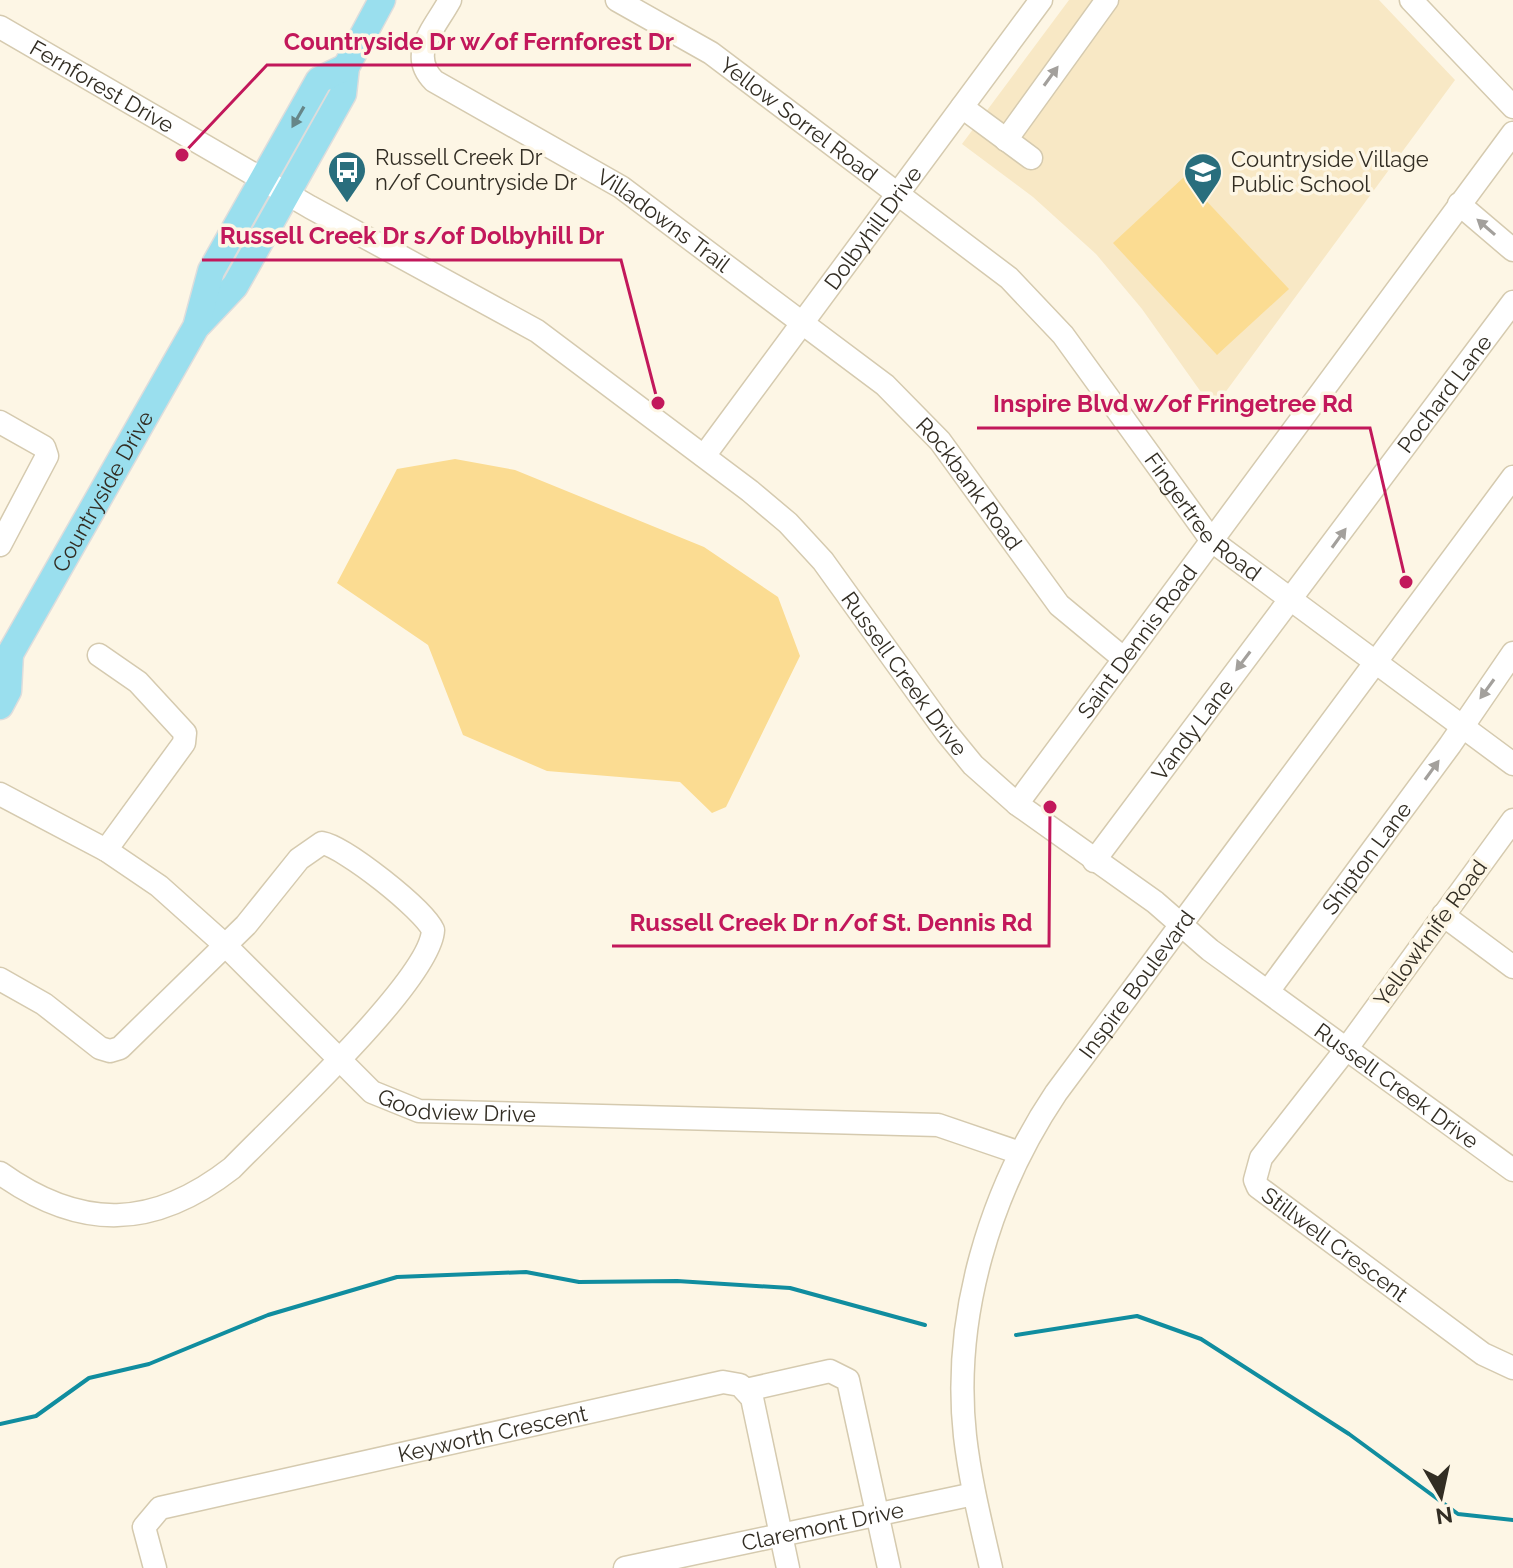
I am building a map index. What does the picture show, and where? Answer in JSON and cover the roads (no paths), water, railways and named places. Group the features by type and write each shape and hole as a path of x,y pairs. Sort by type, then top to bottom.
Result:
{"main road":[{"name":"Countryside Drive","path":"0,706 8,691 5,658 196,327 235,286 343,94 346,67 382,0"},
{"name":"Countryside Drive","path":"196,327 211,271 319,80 346,67"}],"street":[{"name":"Villadowns Trail","path":"450,0 421,51 423,70 434,81 602,175 803,322"},
{"name":"Yellow Sorrel Road","path":"617,0 711,53 898,193"},
{"name":"Dolbyhill Drive","path":"704,456 1041,0"},
{"path":"1006,140 1107,0"},
{"path":"1411,0 1513,107"},
{"name":"Fernforest Drive","path":"0,27 287,194"},
{"path":"962,107 1031,158"},
{"name":"Saint Dennis Road","path":"1017,804 1513,133"},
{"name":"Fingertree Road","path":"898,193 1009,278 1063,335 1212,541 1513,764"},
{"name":"Russell Creek Drive","path":"287,194 537,331 704,456 788,523 823,561 946,732 973,765 1017,804 1155,902 1180,925 1513,1170"},
{"path":"1459,204 1513,250"},
{"name":"Pochard Lane","path":"1291,600 1513,302"},
{"name":"Rockbank Road","path":"803,322 885,385 924,423 957,463 1059,605 1123,658"},
{"path":"0,422 44,447 46,465 0,545"},
{"name":"Inspire Boulevard","path":"991,1568 974,1494 965,1433 967,1330 983,1249 1020,1153 1056,1093 1513,477"},
{"name":"Vandy Lane","path":"1094,861 1291,600"},
{"name":"Shipton Lane","path":"1269,990 1450,745 1513,653"},
{"path":"99,655 138,682 185,733 184,743 106,850"},
{"name":"Goodview Drive","path":"0,794 106,850 181,904 372,1092 435,1114 938,1125 962,1130 1020,1153"},
{"name":"Yellowknife Road","path":"1347,1048 1513,820"},
{"path":"0,979 44,1004 90,1041 110,1051 130,1039 225,945 299,859 322,843 343,853 422,914 433,930 429,950 380,1014 232,1168 207,1187 154,1211 123,1216 58,1207 28,1194 0,1173"},
{"path":"1443,915 1513,967"},
{"name":"Stillwell Crescent","path":"1347,1048 1261,1158 1255,1180 1294,1214 1462,1339 1513,1368"},
{"name":"Keyworth Crescent","path":"155,1568 144,1535 147,1520 160,1508 723,1382 740,1385 746,1390 830,1371 848,1380 877,1514"},
{"path":"746,1390 752,1398 788,1568"},
{"name":"Claremont Drive","path":"625,1568 974,1494"},
{"path":"877,1514 889,1568"}],"waterway":[{"path":"0,1424 36,1416 89,1378 149,1364 268,1315 397,1277 526,1272 579,1282 677,1281 790,1288 925,1325"},
{"path":"1016,1335 1137,1316 1201,1339 1349,1434 1458,1514 1513,1520"}],"place":[{"name":"Countryside Dr w/of Fernforest Dr","path":"182,155"},
{"name":"Russell Creek Dr n/of Countryside Dr","path":"347,204"},
{"name":"Countryside Village Public School","path":"1203,206"},
{"name":"Russell Creek Dr s/of Dolbyhill Dr","path":"658,403"},
{"name":"Inspire Blvd w/of Fringetree Rd","path":"1406,582"},
{"name":"Russell Creek Dr n/of St. Dennis Rd","path":"1050,807"}]}
